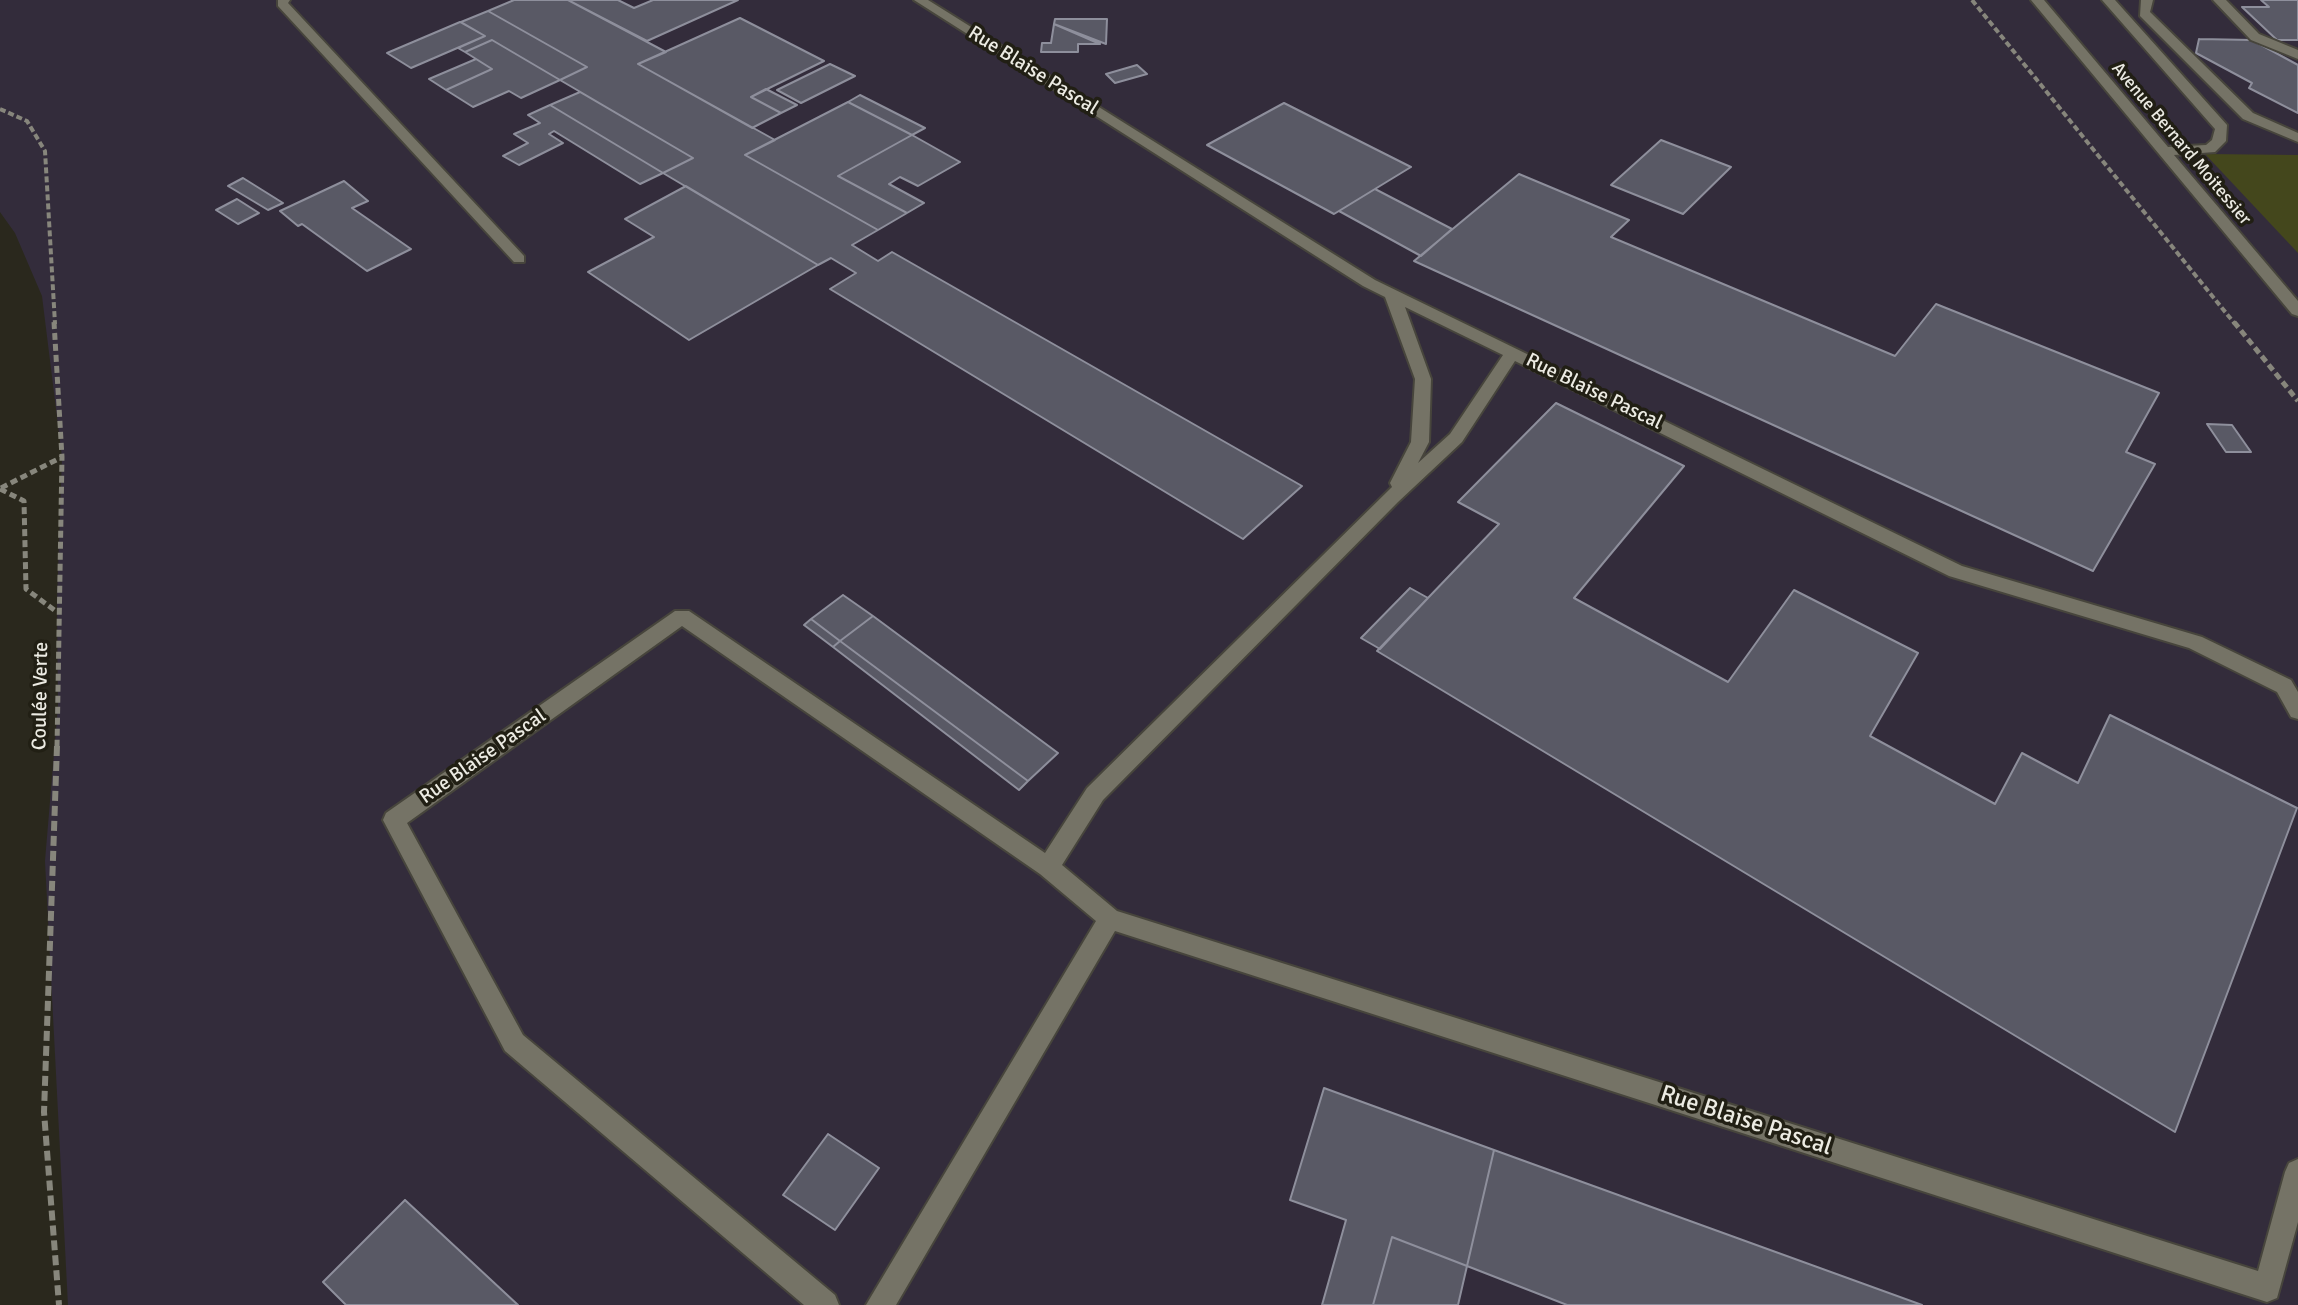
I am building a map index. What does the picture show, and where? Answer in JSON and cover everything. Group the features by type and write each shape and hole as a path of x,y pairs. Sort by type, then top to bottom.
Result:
{"street":[{"path":"284,0 282,3 519,259"},
{"name":"Rue Blaise Pascal","path":"920,0 1369,283 1956,571 2195,642 2284,686 2298,711"},
{"name":"Avenue Bernard Moitessier","path":"2037,0 2298,311"},
{"path":"2108,0 2222,128 2219,141 2210,149 2164,151"},
{"path":"2147,0 2144,13 2248,116 2298,138"},
{"path":"2219,0 2255,37 2298,55"},
{"path":"1392,294 1423,379 1420,442 1392,497"},
{"path":"1048,867 1095,794 1392,497 1456,438 1513,352"},
{"name":"Rue Blaise Pascal","path":"825,1305 514,1043 394,820 682,616 1048,867 1110,919 2267,1288 2298,1172"},
{"path":"880,1305 1110,919"}],"path":[{"path":"1972,0 2298,401"},
{"name":"Coulée Verte","path":"0,109 27,121 45,151 62,457 58,721 44,1112 59,1305"},
{"path":"0,489 62,457"},
{"path":"0,489 24,501 26,589 58,613"}],"shaded area":[{"path":"0,0 2298,0 2298,1305 68,1305 45,861 58,706 57,602 62,457 42,296 15,233 0,212"}],"green space":[{"path":"2205,154 2298,155 2298,253"}],"building":[{"path":"514,0 568,0 666,52 638,64 775,140 745,155 878,230 852,245 878,261 892,252 1302,486 1243,539 830,289 856,273 831,258 818,265 663,173 693,158 560,80 587,67 488,11"},
{"path":"568,0 618,0 634,8 653,0 738,0 647,41"},
{"path":"2261,0 2298,0 2298,40 2277,40 2242,7 2269,7"},
{"path":"488,11 587,67 560,80 492,40 465,52 458,48 485,36 461,22"},
{"path":"740,18 824,61 751,97 781,113 752,128 638,64"},
{"path":"1055,19 1107,19 1106,44 1054,24"},
{"path":"460,22 485,36 411,68 387,53"},
{"path":"1054,24 1100,44 1078,44 1078,52 1041,52 1042,43 1051,43"},
{"path":"2199,39 2252,40 2298,65 2298,113 2249,88 2252,83 2196,53"},
{"path":"492,40 560,80 521,98 509,91 473,107 446,90 492,69 465,52"},
{"path":"476,59 492,69 446,90 429,79"},
{"path":"830,64 855,76 801,103 777,90"},
{"path":"1137,65 1147,74 1115,83 1106,74"},
{"path":"766,89 797,105 781,113 751,97"},
{"path":"580,92 693,158 663,173 550,105"},
{"path":"860,95 925,128 912,135 848,102"},
{"path":"848,102 912,135 838,176 907,213 878,230 745,155"},
{"path":"1284,103 1411,167 1334,214 1207,145"},
{"path":"550,105 663,173 640,184 554,131 549,134 563,143 519,165 503,156 528,143 514,134 540,123 528,115"},
{"path":"912,135 960,162 918,186 900,177 889,184 924,203 907,213 838,176"},
{"path":"1661,140 1731,167 1683,214 1611,185"},
{"path":"1519,174 1629,220 1611,237 1895,356 1936,304 2159,393 2126,452 2155,464 2093,571 1414,261"},
{"path":"243,178 283,203 268,210 228,186"},
{"path":"344,181 368,201 352,208 411,249 367,271 280,211"},
{"path":"686,186 818,265 689,340 588,272 654,237 625,219"},
{"path":"1375,189 1452,229 1421,256 1339,211"},
{"path":"237,199 259,213 238,224 216,210"},
{"path":"1556,403 1684,466 1574,598 1728,682 1794,590 1918,653 1870,736 1995,804 2022,753 2078,783 2110,715 2297,808 2175,1132 1377,651 1499,524 1458,502"},
{"path":"2207,424 2232,425 2251,452 2226,452"},
{"path":"1410,588 1428,598 1380,649 1361,638"},
{"path":"843,595 873,616 840,641 811,619"},
{"path":"873,616 1058,753 1028,781 840,641"},
{"path":"811,619 840,641 833,647 804,625"},
{"path":"840,641 1028,781 1019,790 833,647"},
{"path":"1324,1088 1494,1150 1467,1266 1392,1237 1373,1305 1322,1305 1346,1220 1290,1200"},
{"path":"828,1134 879,1168 835,1230 783,1195"},
{"path":"1494,1150 1922,1305 1567,1305 1467,1266"},
{"path":"405,1200 518,1305 346,1305 323,1282"},
{"path":"1392,1237 1467,1266 1458,1305 1373,1305"}]}
